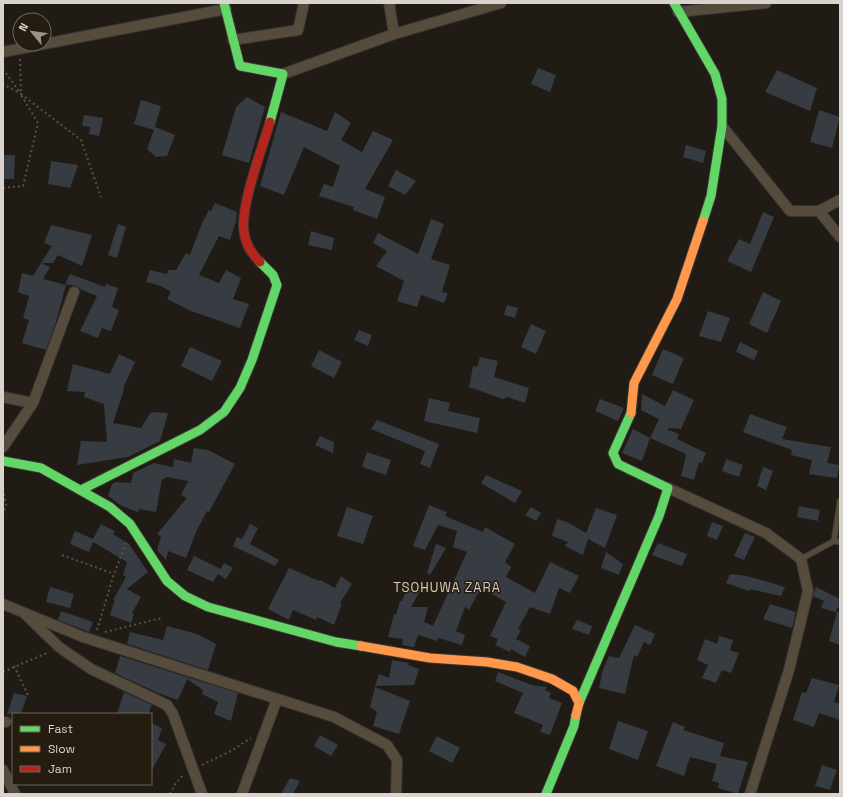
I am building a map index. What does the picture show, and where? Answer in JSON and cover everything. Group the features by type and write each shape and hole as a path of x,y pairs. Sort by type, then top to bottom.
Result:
{"street":[{"path":"233,40 298,30 304,3"},
{"path":"389,3 394,34"},
{"path":"52,42 225,6 240,66 283,74 394,34 501,3"},
{"path":"750,794 789,670 808,591 801,559 766,533 618,464 613,453 632,411 634,383 676,299 711,196 722,126 722,99 715,74 676,7 766,3"},
{"path":"81,490 200,430 224,412 240,388 252,360 277,285 273,275 250,252 244,232 246,205 283,74"},
{"path":"722,126 790,211 819,211 840,200"},
{"path":"819,211 840,237"},
{"path":"3,447 33,403 74,292"},
{"path":"3,397 33,403"},
{"path":"3,461 41,468 110,507 133,527 167,581 185,596 208,607 336,642 430,658 487,662 517,667 552,680 573,691 579,703"},
{"path":"546,794 572,732 579,703 659,516 668,488"},
{"path":"3,604 95,638 334,717 387,745 397,760 396,794"},
{"path":"19,609 60,648 91,669 166,706 173,714 202,794"},
{"path":"242,794 277,699"},
{"path":"3,770 15,794"}],"lane":[{"path":"834,541 840,501"},
{"path":"801,559 834,541 840,542"}],"path":[{"path":"20,54 21,94"},
{"path":"3,69 21,94 38,123 22,186 3,188"},
{"path":"3,84 21,94 80,140 101,197"},
{"path":"3,489 6,504 3,515"},
{"path":"95,638 114,574 133,527"},
{"path":"62,555 114,574"},
{"path":"95,638 162,618"},
{"path":"3,672 14,666 28,696"},
{"path":"170,794 176,782 183,774 231,751 266,727"}],"building":[{"path":"538,68 556,75 550,92 531,84"},
{"path":"777,70 817,88 810,111 765,92"},
{"path":"247,97 265,107 249,163 222,155 236,107"},
{"path":"141,100 161,106 154,130 134,124"},
{"path":"819,110 840,117 832,148 810,142"},
{"path":"281,112 327,131 335,112 351,123 341,140 362,152 373,131 393,140 365,189 385,197 377,219 353,210 354,207 319,196 324,184 333,187 340,166 304,147 284,195 260,186"},
{"path":"84,115 103,118 99,136 89,134 90,127 82,126"},
{"path":"155,127 175,135 167,156 156,157 147,149"},
{"path":"686,145 706,151 703,163 683,157"},
{"path":"3,155 15,155 14,179 3,179"},
{"path":"51,161 78,165 70,188 48,184"},
{"path":"396,170 416,181 405,195 388,186"},
{"path":"215,203 237,212 236,221 230,240 219,236 199,275 219,283 226,270 241,278 233,299 249,304 240,328 191,311 167,299 171,292 161,286 146,282 150,270 167,274 168,270 176,270 186,253 190,255 202,223 209,210 211,211"},
{"path":"763,212 774,217 751,272 727,261 739,239 750,244"},
{"path":"431,219 444,224 431,259 450,265 442,292 448,293 444,303 421,295 417,307 397,301 404,281 376,266 387,251 373,243 378,233 418,254"},
{"path":"118,224 126,227 117,258 108,255"},
{"path":"51,225 92,235 82,266 58,255 53,263 41,263 52,246 44,243"},
{"path":"311,231 334,238 332,250 308,245"},
{"path":"41,263 50,267 43,279 66,285 55,325 46,350 22,343 29,320 23,318 29,296 18,292 22,273 33,276"},
{"path":"70,274 105,287 106,284 118,288 112,307 119,310 111,331 102,328 98,338 80,331 97,296 76,286 65,284"},
{"path":"763,292 781,301 767,333 749,324"},
{"path":"507,305 518,308 515,318 504,315"},
{"path":"708,311 730,318 721,342 699,336"},
{"path":"531,324 546,331 536,354 521,347"},
{"path":"359,330 372,335 368,346 354,340"},
{"path":"740,342 758,351 754,360 736,352"},
{"path":"190,347 222,361 212,381 181,366"},
{"path":"663,349 684,358 673,384 652,375"},
{"path":"319,350 342,362 334,378 311,366"},
{"path":"119,354 135,362 123,388 124,389 113,423 141,428 151,412 168,413 160,441 128,457 77,465 81,441 107,442 104,404 84,397 85,392 67,391 73,364 110,374"},
{"path":"480,357 498,361 494,377 529,388 525,403 507,397 503,399 469,387 473,366 477,367"},
{"path":"673,390 694,400 681,429 668,428 668,430 679,434 677,439 706,453 702,463 699,462 694,480 681,476 686,456 684,453 650,438 659,419 641,410 642,394 665,406"},
{"path":"429,398 450,403 448,411 480,418 477,433 424,421"},
{"path":"600,399 624,408 618,421 595,411"},
{"path":"750,414 787,427 782,439 831,447 827,463 839,465 837,478 809,474 812,460 791,455 792,450 743,432"},
{"path":"377,420 439,444 430,468 420,464 425,451 371,429"},
{"path":"633,429 650,438 642,461 622,453"},
{"path":"320,436 334,442 333,453 315,445"},
{"path":"194,448 208,450 235,464 209,512 207,511 196,532 186,558 168,551 166,560 157,550 161,537 157,534 187,498 181,495 188,481 166,477 165,479 162,479 156,512 139,509 138,512 122,506 108,496 112,484 116,482 131,483 133,473 154,463 173,467 174,459 191,463"},
{"path":"367,452 391,460 386,475 362,467"},
{"path":"726,459 743,465 739,477 722,471"},
{"path":"763,467 773,471 766,490 757,486"},
{"path":"486,475 522,491 515,503 481,483"},
{"path":"429,505 447,512 445,516 483,532 485,527 515,544 505,562 511,567 506,577 535,593 550,562 579,576 570,593 559,588 550,614 530,607 518,629 521,630 516,639 530,646 525,657 511,649 510,652 495,645 498,639 490,636 506,602 481,588 469,610 465,607 456,631 465,635 462,645 438,638 437,641 418,635 414,647 402,645 403,639 388,637 394,614 396,615 400,601 402,601 408,586 420,591 411,607 428,607 424,622 433,626 467,552 453,547 457,531 438,525 425,550 413,546"},
{"path":"799,506 820,510 818,521 797,517"},
{"path":"347,507 373,516 363,544 337,536"},
{"path":"531,507 541,513 536,521 525,515"},
{"path":"596,508 617,515 605,548 588,539 583,555 565,546 568,542 552,536 557,519 567,522 586,533"},
{"path":"712,522 723,526 717,540 707,536"},
{"path":"101,524 115,531 113,534 129,544 148,572 127,589 141,597 132,613 134,614 131,623 110,615 115,599 113,600 126,577 123,575 127,562 93,542 89,552 70,544 75,531 93,539"},
{"path":"250,524 258,528 250,544 279,560 275,566 233,546 237,537 242,539"},
{"path":"745,533 755,537 744,560 734,556"},
{"path":"658,543 687,554 682,566 652,555"},
{"path":"436,544 446,548 430,575 427,573"},
{"path":"606,552 623,564 619,575 601,568"},
{"path":"194,556 221,569 213,582 187,570"},
{"path":"224,563 233,568 226,579 218,574"},
{"path":"289,568 319,581 320,580 335,588 341,576 352,584 340,603 342,604 334,625 317,617 316,620 293,610 289,620 268,609"},
{"path":"730,574 747,576 785,587 781,596 750,589 749,591 726,583"},
{"path":"50,587 74,594 70,608 46,602"},
{"path":"816,587 840,599 840,608 838,607 836,612 821,608 824,601 813,596"},
{"path":"770,604 796,612 792,628 763,619"},
{"path":"61,611 93,622 89,632 58,620"},
{"path":"837,612 840,612 840,645 829,641"},
{"path":"577,620 592,626 589,635 572,629"},
{"path":"635,625 655,634 650,645 644,642 637,657 634,655 625,694 599,688 603,669 609,656 619,658"},
{"path":"167,626 197,634 216,644 208,670 127,644 130,632 163,640"},
{"path":"719,636 733,640 730,650 739,653 731,673 722,670 716,683 702,678 708,665 697,660 705,639 717,644"},
{"path":"120,656 238,693 231,721 214,714 218,702 202,694 203,690 187,679 178,700 158,693 115,673"},
{"path":"392,660 409,663 408,665 419,669 414,685 375,686 379,674 389,678"},
{"path":"498,672 532,685 547,687 545,690 551,693 549,698 562,703 550,735 540,732 543,725 514,713 523,693 495,681"},
{"path":"812,678 839,685 834,702 840,704 840,720 819,713 814,727 793,720 802,692 806,693"},
{"path":"375,687 410,701 399,734 373,726 377,712 370,707"},
{"path":"124,692 152,705 148,713 117,713"},
{"path":"14,693 27,696 21,713 7,714"},
{"path":"618,721 648,731 638,760 609,749"},
{"path":"673,722 685,727 683,730 724,743 720,756 748,762 738,794 718,788 719,783 712,781 717,764 690,757 684,776 656,766"},
{"path":"152,723 162,728 158,740 166,744 152,770"},
{"path":"320,735 338,745 331,756 314,746"},
{"path":"437,736 460,748 452,763 429,751"},
{"path":"822,765 837,770 830,790 815,786"},
{"path":"290,778 300,781 293,794 283,794 282,792"}],"traffic: fast":[{"path":"224,3 240,66 283,74 270,122"},
{"path":"674,3 715,74 722,99 722,126 711,196 703,221"},
{"path":"81,490 200,430 224,412 240,388 252,360 277,285 273,275 260,262"},
{"path":"579,703 659,516 668,488 618,464 613,453 631,413"},
{"path":"3,461 41,468 110,507 130,524 167,581 185,596 208,607 336,642 361,646"},
{"path":"546,794 574,726 576,715"}],"traffic: slow":[{"path":"631,413 634,383 677,299 703,221"},
{"path":"361,646 430,658 487,662 517,667 552,679 573,691 579,703 576,715"}],"traffic: jam":[{"path":"260,262 248,245 244,232 244,221 248,193 270,122"}],"district":[{"name":"TSOHUWA ZARA","path":"447,587"}]}
